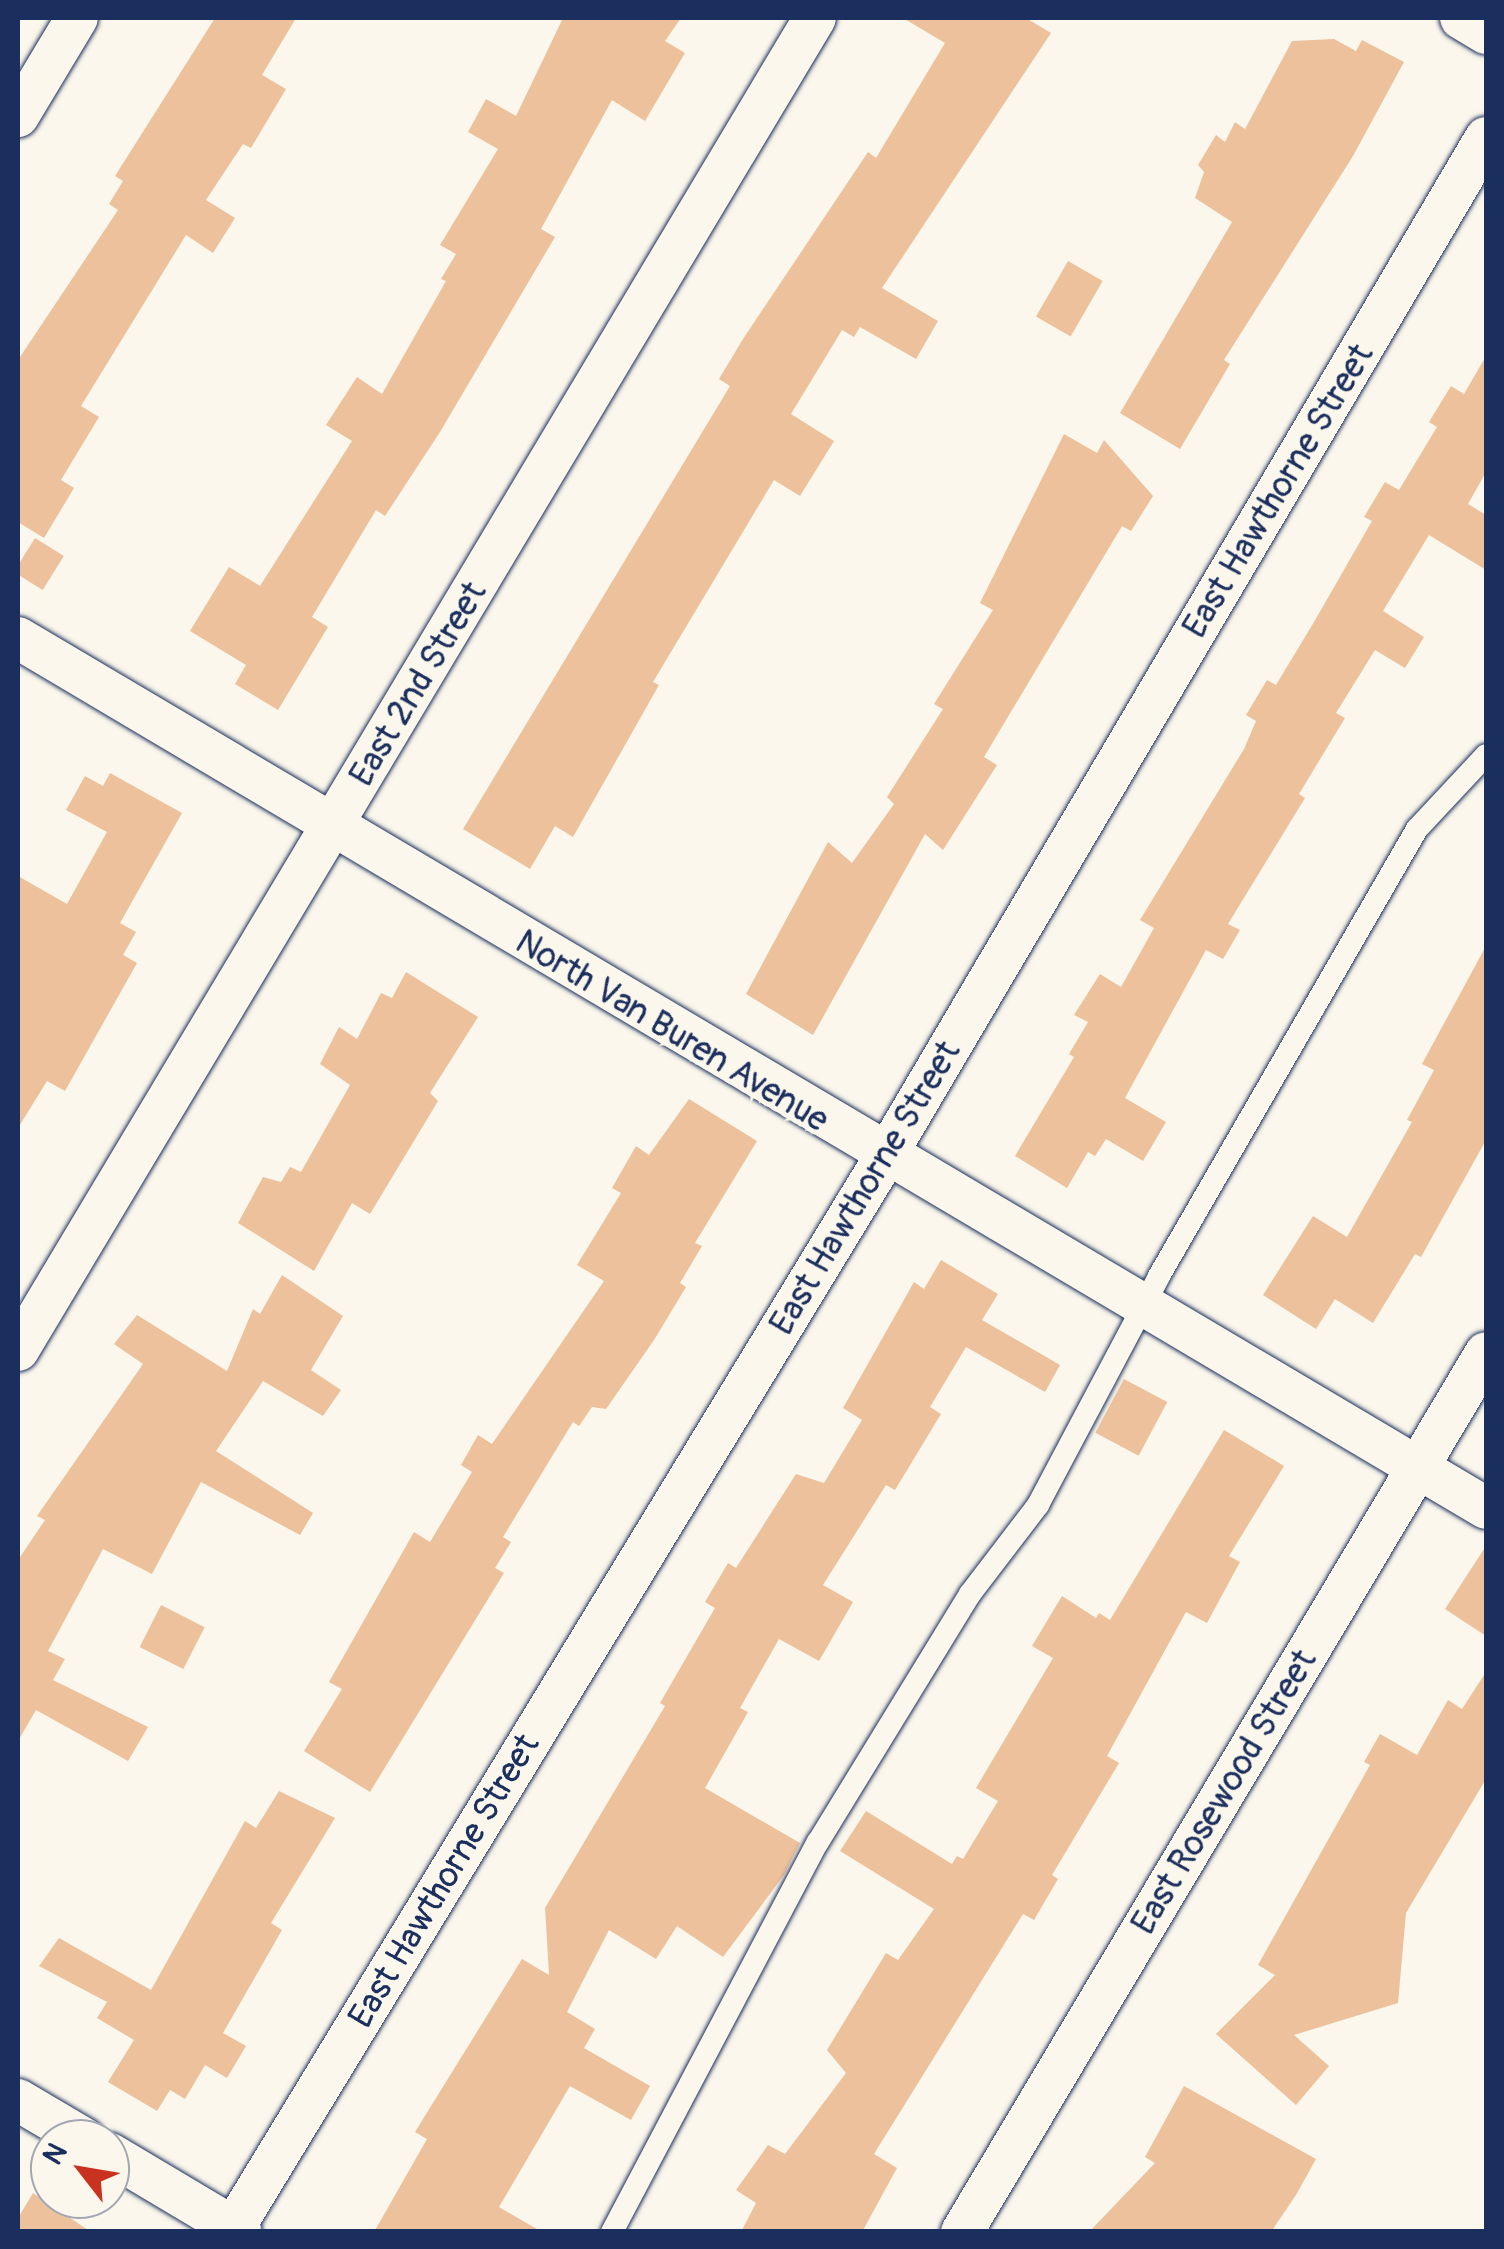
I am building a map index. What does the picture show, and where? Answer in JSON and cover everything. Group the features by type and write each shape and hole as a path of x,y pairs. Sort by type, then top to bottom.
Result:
{"street":[{"path":"18,116 78,18"},
{"name":"East 2nd Street","path":"18,1350 815,18"},
{"path":"1461,18 1486,32"},
{"name":"East Hawthorne Street","path":"235,2230 885,1157 1486,138"},
{"name":"North Van Buren Avenue","path":"18,638 331,830 1486,1508"},
{"name":"East Rosewood Street","path":"962,2232 1486,1353"},
{"path":"18,2100 50,2119"},
{"path":"130,2166 235,2230"}],"lane":[{"path":"612,2232 818,1842 970,1594 1038,1505 1146,1309 1159,1276 1416,828 1486,754"}],"building":[{"path":"215,18 296,18 262,75 286,89 251,148 243,144 206,200 235,218 213,253 186,235 81,406 99,417 61,480 74,488 44,538 18,522 18,360 118,210 109,204 123,181 115,176"},
{"path":"563,18 681,18 665,41 685,53 645,121 612,100 541,229 555,237 440,432 385,516 376,510 312,617 328,627 278,710 235,684 246,665 190,631 229,567 260,586 352,441 326,425 357,377 382,394 446,281 441,279 456,254 440,245 498,149 468,132 486,99 516,116"},
{"path":"903,18 1026,18 1051,33 882,288 938,321 916,359 860,327 854,337 842,330 791,414 834,441 800,496 774,480 653,682 659,685 573,837 555,826 530,869 463,829 730,386 719,379 743,339 868,152 876,158 945,43"},
{"path":"1334,39 1356,51 1362,40 1404,62 1353,156 1224,360 1230,364 1180,449 1120,413 1232,222 1195,198 1204,172 1198,165 1216,135 1225,142 1235,122 1245,129 1292,41"},
{"path":"1068,261 1103,281 1071,336 1036,316"},
{"path":"1486,356 1486,472 1468,504 1486,515 1486,570 1429,535 1383,611 1424,637 1405,668 1375,650 1336,713 1345,718 1299,794 1305,798 1228,924 1240,930 1223,959 1206,950 1125,1098 1166,1122 1143,1161 1106,1139 1095,1156 1088,1152 1067,1188 1015,1156 1074,1057 1069,1054 1088,1022 1074,1015 1100,974 1121,987 1154,928 1140,920 1244,749 1256,721 1246,715 1267,680 1276,685 1314,622 1372,521 1364,517 1385,482 1399,490 1437,427 1429,422 1451,386 1464,394"},
{"path":"1064,434 1097,453 1104,440 1153,496 1131,531 1122,526 984,757 997,765 943,850 925,834 813,1035 746,994 828,842 852,863 894,804 887,797 943,709 934,704 993,610 980,603"},
{"path":"35,538 64,556 43,590 18,575 18,565"},
{"path":"110,773 182,813 120,923 136,932 123,955 137,963 65,1091 47,1081 18,1128 18,876 67,904 107,832 66,810 85,776 103,786"},
{"path":"1486,946 1486,1140 1421,1257 1415,1254 1373,1323 1335,1299 1316,1329 1263,1295 1313,1216 1347,1237 1412,1122 1407,1120 1434,1070 1422,1064"},
{"path":"406,972 478,1017 430,1093 438,1101 370,1214 352,1203 314,1271 238,1223 263,1177 281,1182 290,1167 301,1172 350,1085 320,1064 339,1027 357,1039 381,993 392,998"},
{"path":"689,1099 757,1141 695,1243 702,1246 680,1283 686,1287 654,1340 606,1409 592,1407 579,1426 573,1422 503,1537 511,1542 495,1568 504,1573 370,1792 304,1751 342,1689 329,1682 414,1532 430,1542 472,1472 461,1465 478,1435 492,1444 604,1281 577,1265 621,1193 612,1188 636,1146 649,1155"},
{"path":"941,1260 998,1294 982,1320 1060,1365 1045,1392 966,1347 930,1407 941,1414 895,1490 886,1485 823,1585 853,1602 819,1661 779,1639 740,1708 748,1712 705,1788 800,1843 784,1875 723,1957 677,1926 656,1959 609,1930 567,2012 595,2029 584,2048 650,2086 631,2120 570,2086 499,2207 542,2232 374,2232 427,2139 415,2132 522,1959 549,1975 545,1908 665,1706 660,1703 715,1608 705,1602 728,1563 736,1568 796,1474 824,1483 862,1420 843,1408 914,1282 924,1289"},
{"path":"282,1275 343,1316 311,1370 341,1390 323,1416 263,1381 216,1451 313,1513 300,1535 201,1482 152,1574 103,1549 48,1651 65,1659 53,1680 148,1727 128,1761 36,1710 18,1741 18,1560 45,1520 37,1516 143,1364 114,1344 137,1315 227,1371 253,1309 260,1314"},
{"path":"1124,1379 1167,1402 1139,1456 1095,1433"},
{"path":"1224,1430 1284,1466 1229,1556 1240,1562 1207,1623 1186,1612 1107,1756 1119,1763 1052,1875 1058,1879 1034,1920 1023,1914 874,2154 897,2168 862,2232 741,2232 756,2203 736,2190 768,2145 785,2154 846,2073 827,2050 886,1953 898,1960 934,1909 840,1851 866,1811 952,1864 957,1856 963,1859 998,1801 976,1788 1053,1658 1032,1646 1062,1596 1096,1618 1099,1613 1110,1620"},
{"path":"1486,1546 1486,1636 1445,1609"},
{"path":"161,1605 205,1627 183,1669 140,1647"},
{"path":"1486,1672 1486,1779 1406,1913 1398,2003 1294,2035 1329,2066 1296,2105 1216,2034 1275,1975 1258,1965 1370,1765 1364,1762 1380,1734 1417,1755 1448,1700 1462,1709"},
{"path":"279,1791 335,1818 271,1923 282,1930 223,2033 246,2046 227,2078 205,2065 185,2099 170,2090 157,2111 108,2082 134,2040 97,2018 107,2002 39,1966 59,1938 151,1990 245,1821 256,1828"},
{"path":"1184,2086 1316,2159 1296,2195 1271,2232 1089,2232 1155,2163 1145,2157"},
{"path":"30,2198 30,2219 72,2219 91,2232 18,2232 18,2218"}]}
